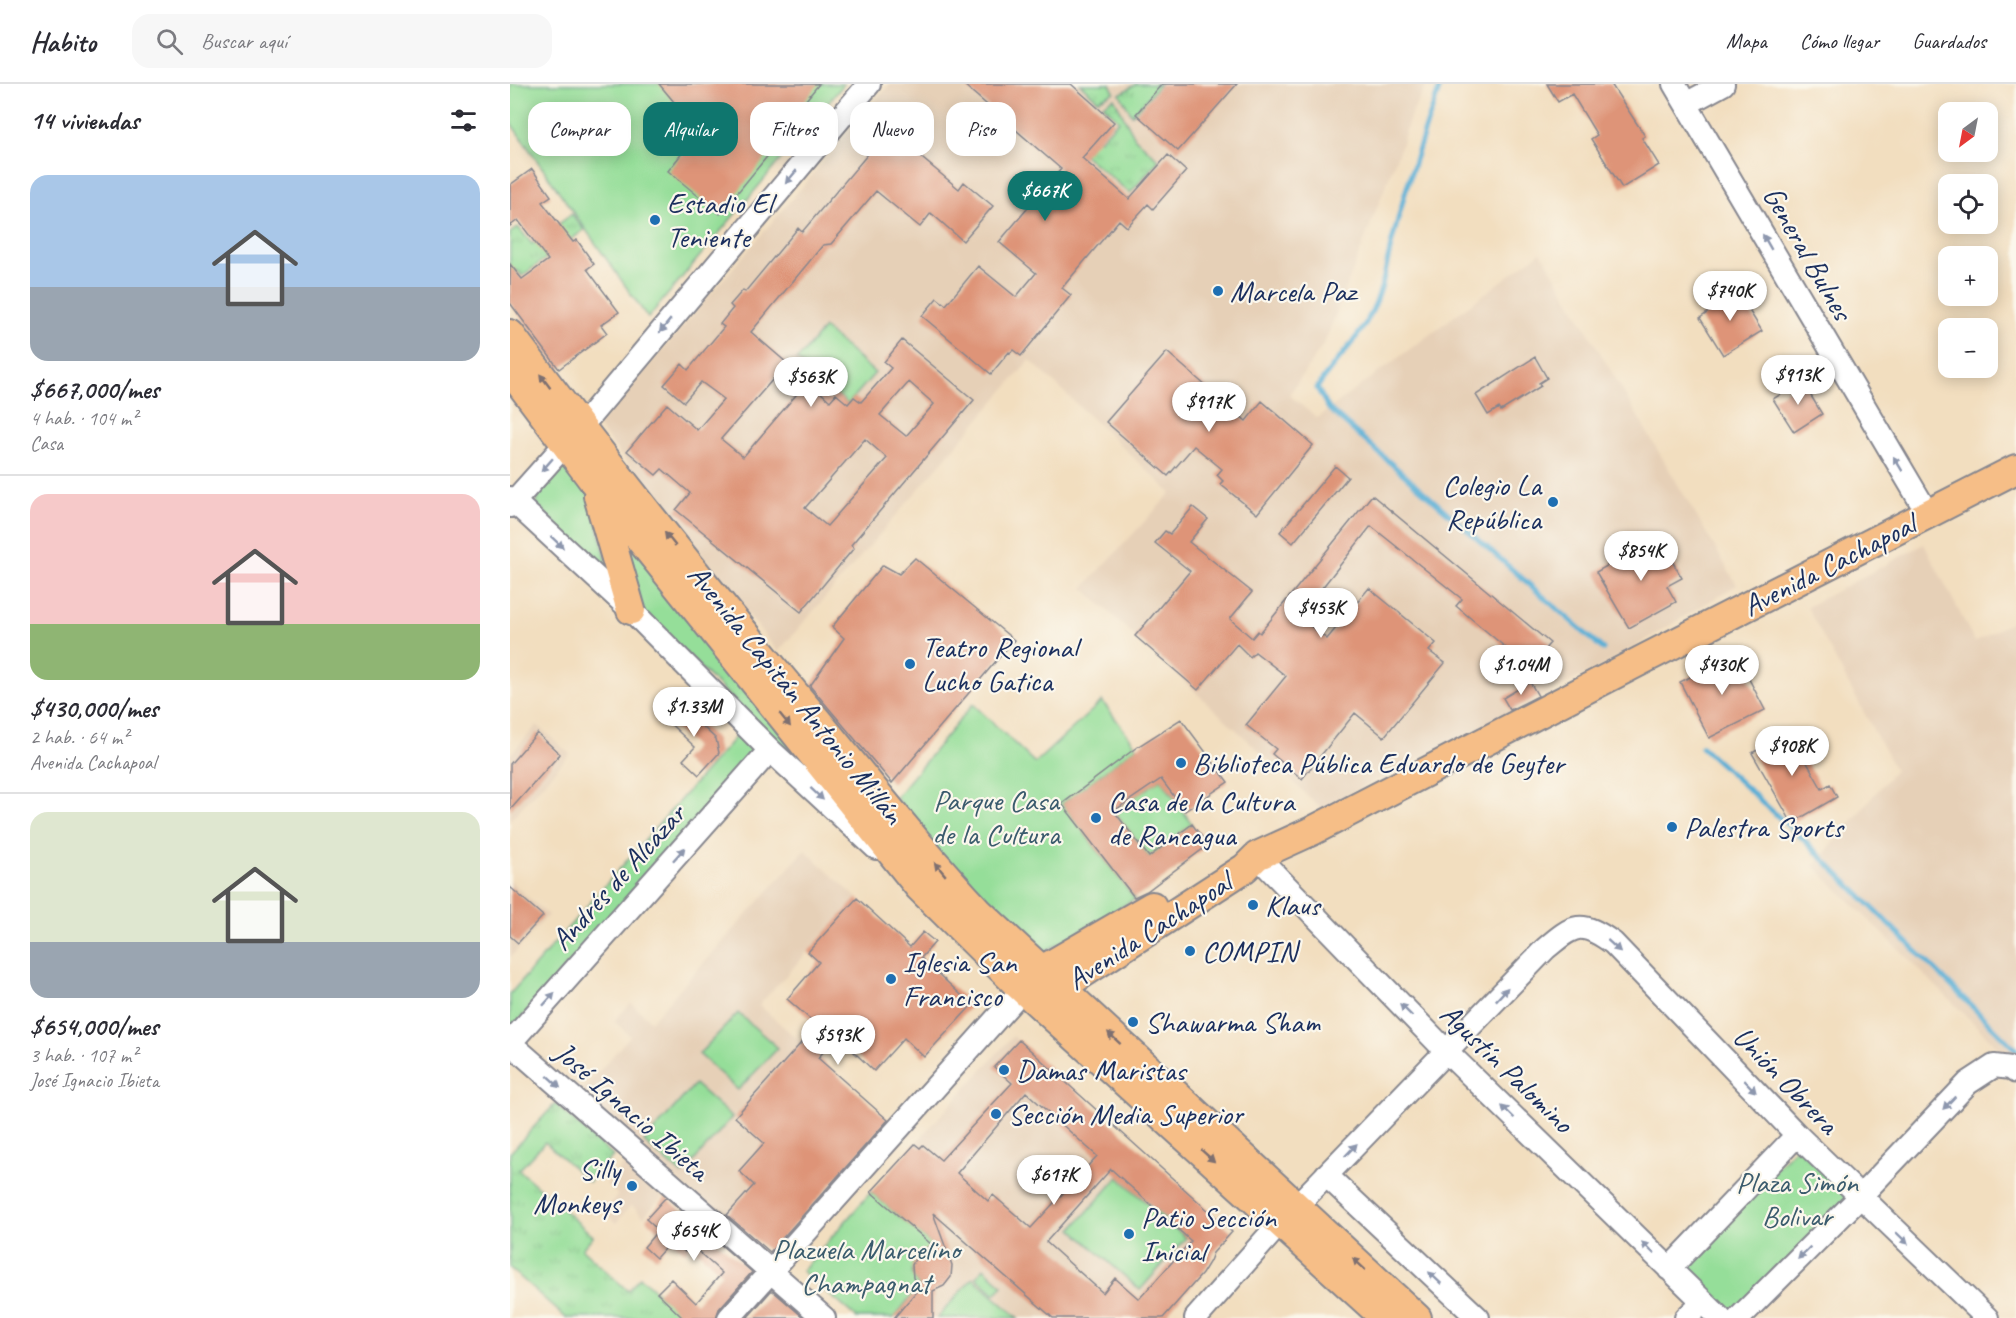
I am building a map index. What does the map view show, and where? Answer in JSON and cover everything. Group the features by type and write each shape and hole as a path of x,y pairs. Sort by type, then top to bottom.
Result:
{"main road":[{"path":"510,334 573,436"},
{"path":"510,370 573,436"},
{"name":"Avenida Capitán Antonio Millán","path":"573,436 594,482 919,887 1036,987 1288,1214 1417,1318"},
{"name":"Avenida Capitán Antonio Millán","path":"573,436 773,668 947,878 979,912 1036,987"},
{"name":"Avenida Cachapoal","path":"1036,987 1240,855 1257,856 1322,826 2016,469"},
{"path":"594,482 631,610"},
{"name":"Avenida Capitán Antonio Millán","path":"1288,1214 1385,1318"}],"street":[{"path":"511,502 573,436 869,84"},
{"name":"General Bulnes","path":"1674,84 1928,514"},
{"path":"1686,104 1723,84"},
{"name":"Avenida Capitán Antonio Millán","path":"511,502 631,610 770,750 919,887"},
{"name":"Andrés de Alcázar","path":"510,1043 770,750"},
{"name":"Agustín Palomino","path":"1257,856 1447,1052 1720,1318"},
{"name":"Unión Obrera","path":"1447,1052 1563,933 1588,928 1613,943 1797,1135 1986,1318"},
{"path":"729,1318 1036,987"},
{"name":"José Ignacio Ibieta","path":"510,1043 824,1318"},
{"path":"1196,1318 1288,1214 1447,1052"},
{"path":"1739,1318 1860,1197 1968,1083 2005,1069"},
{"path":"1670,1269 1797,1135"},
{"path":"1326,1175 1478,1318"},
{"path":"1686,1318 1703,1302"}],"shaded area":[{"path":"890,84 1427,84 1410,117 1401,146 1325,342 1289,395 1317,418 1541,252 1737,585 1604,665 1321,808 1083,588 1171,493 1030,360 778,652 598,426 829,156 838,156 838,145 850,131 850,156 934,156 934,102 875,102"},
{"path":"1924,544 1975,642 2016,619 2016,1065 1814,866 1895,770 1807,607"},
{"path":"537,725 570,754 510,820 510,755"},
{"path":"805,850 857,898 759,1005 891,1122 799,1225 754,1185 723,1220 580,1093 630,1036 614,1021 631,1003 651,1021"},
{"path":"510,881 548,915 510,958"},
{"path":"1013,1036 1232,1232 1202,1274 1163,1318 894,1318 919,1286 912,1274 912,1265 917,1255 936,1248 871,1192"},
{"path":"626,1162 663,1196 644,1217 631,1205 616,1223 603,1212 618,1195 606,1184"}],"green space":[{"name":"Estadio El Teniente","path":"510,84 844,84 829,102 750,102 750,156 784,156 648,318 534,156 631,156 631,102 528,102 528,148 510,122"},
{"path":"1080,84 1110,84 1114,92 1098,100"},
{"path":"1136,84 1160,84 1132,115 1120,94"},
{"path":"1114,98 1135,138 1159,160 1130,193 1065,139 1079,122 1100,140 1119,120 1103,105"},
{"path":"572,214 584,230 522,276 518,271 510,277 510,233 518,227 532,244"},
{"path":"824,328 875,373 848,404 797,360"},
{"path":"572,468 588,485 611,580 537,505 538,493 562,469"},
{"path":"619,529 833,797 644,613"},
{"name":"Parque Casa de la Cultura","path":"1102,701 1137,747 1062,804 1135,899 1039,955 956,877 896,797 973,704 1035,763"},
{"path":"738,734 755,751 513,1027 510,1025 510,994"},
{"path":"1161,779 1192,824 1149,857 1114,811"},
{"path":"738,1013 778,1048 738,1090 699,1054"},
{"path":"695,1084 732,1117 682,1175 644,1142"},
{"path":"555,1104 613,1156 589,1182 545,1142 519,1170 593,1236 582,1249 628,1291 640,1277 685,1318 566,1318 510,1268 510,1153"},
{"name":"Plaza Simón Bolivar","path":"1797,1146 1850,1201 1731,1316 1681,1265"},
{"name":"Patio Sección Inicial","path":"1118,1177 1186,1238 1140,1290 1072,1229"},
{"name":"Plazuela Marcelino Champagnat","path":"871,1192 937,1249 917,1255 912,1271 919,1286 894,1318 857,1318 802,1271"},
{"path":"984,1268 1003,1286 995,1294 976,1277"},
{"path":"973,1278 1018,1318 937,1318"}],"building":[{"path":"659,84 819,84 804,102 750,102 750,156 768,156 720,214 668,171 680,156 738,156 738,102 674,102"},
{"path":"963,84 1071,84 1114,122 1082,158 1129,199 1168,155 1186,171 1153,209 1148,204 1127,227 1119,220 1062,288 1071,295 1021,356 1013,350 1009,352 991,374 922,316 937,298 946,305 978,266 1016,297 1036,273 999,242 1061,169 1016,130 1016,102 984,102"},
{"path":"1162,84 1237,84 1178,151 1136,114"},
{"path":"1547,84 1611,84 1645,136 1642,138 1659,165 1622,188 1591,139 1597,135 1572,94 1558,102"},
{"path":"866,156 919,156 959,189 964,182 993,206 963,241 931,213 920,227 876,191 831,244 823,245 751,332 787,363 721,439 743,457 808,381 830,401 836,394 848,404 854,397 861,402 891,368 884,362 902,340 974,400 851,545 854,548 801,612 676,510 690,493 662,469 656,475 627,451 667,404 697,430 724,399 701,382 684,402 664,385 682,364 688,370 724,327 720,324 733,308 730,305 743,290 745,292 798,228 802,232","holes":["909,382 934,404 906,436 880,415","865,439 887,458 827,526 805,508"]},
{"path":"532,169 551,196 542,202 573,242 577,240 594,264 587,269 619,312 601,325 607,333 559,369 510,303 510,264 522,279 548,260 518,220 510,226 510,185"},
{"path":"1735,288 1762,331 1723,355 1700,318 1710,311 1706,305"},
{"path":"1167,352 1246,421 1262,401 1313,445 1257,514 1220,484 1223,481 1217,475 1222,469 1194,446 1168,476 1106,422"},
{"path":"1535,357 1547,378 1539,383 1541,386 1501,411 1499,408 1488,415 1476,395"},
{"path":"1802,381 1822,414 1794,432 1773,399"},
{"path":"1335,466 1348,477 1293,543 1280,532"},
{"path":"1372,495 1550,643 1529,667 1456,606 1462,599 1371,526 1299,617 1327,639 1369,588 1436,643 1429,651 1445,663 1384,737 1355,713 1302,779 1272,754 1276,749 1246,725 1286,676 1255,652 1250,657 1237,644 1198,690 1135,636 1190,571 1155,543 1165,531 1170,534 1193,507 1208,519 1189,542 1252,592 1230,619 1252,638 1258,631 1260,633"},
{"path":"1658,537 1682,578 1667,586 1676,602 1629,628 1596,572"},
{"name":"Teatro Regional Lucho Gatica","path":"915,558 1014,640 892,783 810,686 844,638 832,627 883,565 899,574"},
{"path":"1736,654 1765,710 1709,738 1680,682"},
{"path":"1530,682 1538,696 1510,710 1503,698"},
{"path":"676,702 716,739 719,753 699,775 683,760 695,747 663,717"},
{"name":"Casa de la Cultura de Rancagua","path":"1181,719 1228,782 1185,811 1161,779 1114,811 1149,857 1192,824 1208,845 1147,891 1134,897 1062,804 1137,747"},
{"path":"1794,729 1801,743 1797,745 1822,789 1830,784 1837,797 1792,823 1752,753"},
{"path":"537,733 560,754 510,810 510,764"},
{"path":"510,887 543,916 518,943 510,936"},
{"path":"857,898 910,947 923,932 935,942 921,958 972,1005 924,1057 904,1038 874,1071 837,1036 818,1058 888,1120 770,1252 727,1215 754,1185 739,1171 764,1143 735,1117 817,1025 787,999 819,962 808,952"},
{"path":"1019,1040 1232,1232 1213,1253 1202,1274 1163,1318 1053,1318 933,1213 952,1265 951,1277 944,1286 933,1291 933,1318 894,1318 920,1287 913,1278 912,1265 917,1255 932,1245 871,1192 915,1144 920,1148 923,1145 941,1160 1012,1083 994,1067","holes":["1026,1092 1097,1156 1031,1228 993,1195 988,1201 957,1173","1111,1169 1191,1241 1139,1299 1115,1278 1103,1293 1046,1242"]},
{"path":"666,1197 752,1272 719,1309 716,1318 683,1318 657,1293 671,1279 696,1303 722,1273 691,1245 685,1252 672,1240 656,1258 644,1247 658,1230 646,1219"},
{"path":"773,1291 804,1318 747,1318"}],"waterway":[{"path":"1441,84 1410,177 1376,303 1366,323 1317,388 1329,409 1603,649"},
{"path":"1702,747 1806,842 2016,1050"}],"place":[{"name":"Estadio El Teniente","path":"655,220"},
{"name":"Marcela Paz","path":"1218,291"},
{"name":"Colegio La República","path":"1553,502"},
{"name":"Teatro Regional Lucho Gatica","path":"910,664"},
{"name":"Biblioteca Pública Eduardo de Geyter","path":"1181,763"},
{"name":"Casa de la Cultura de Rancagua","path":"1096,818"},
{"name":"Palestra Sports","path":"1672,827"},
{"name":"Klaus","path":"1253,905"},
{"name":"COMPIN","path":"1190,951"},
{"name":"Iglesia San Francisco","path":"891,979"},
{"name":"Shawarma Sham","path":"1133,1022"},
{"name":"Damas Maristas","path":"1004,1070"},
{"name":"Sección Media Superior","path":"996,1114"},
{"name":"Silly Monkeys","path":"632,1186"},
{"name":"Patio Sección Inicial","path":"1129,1234"}]}
